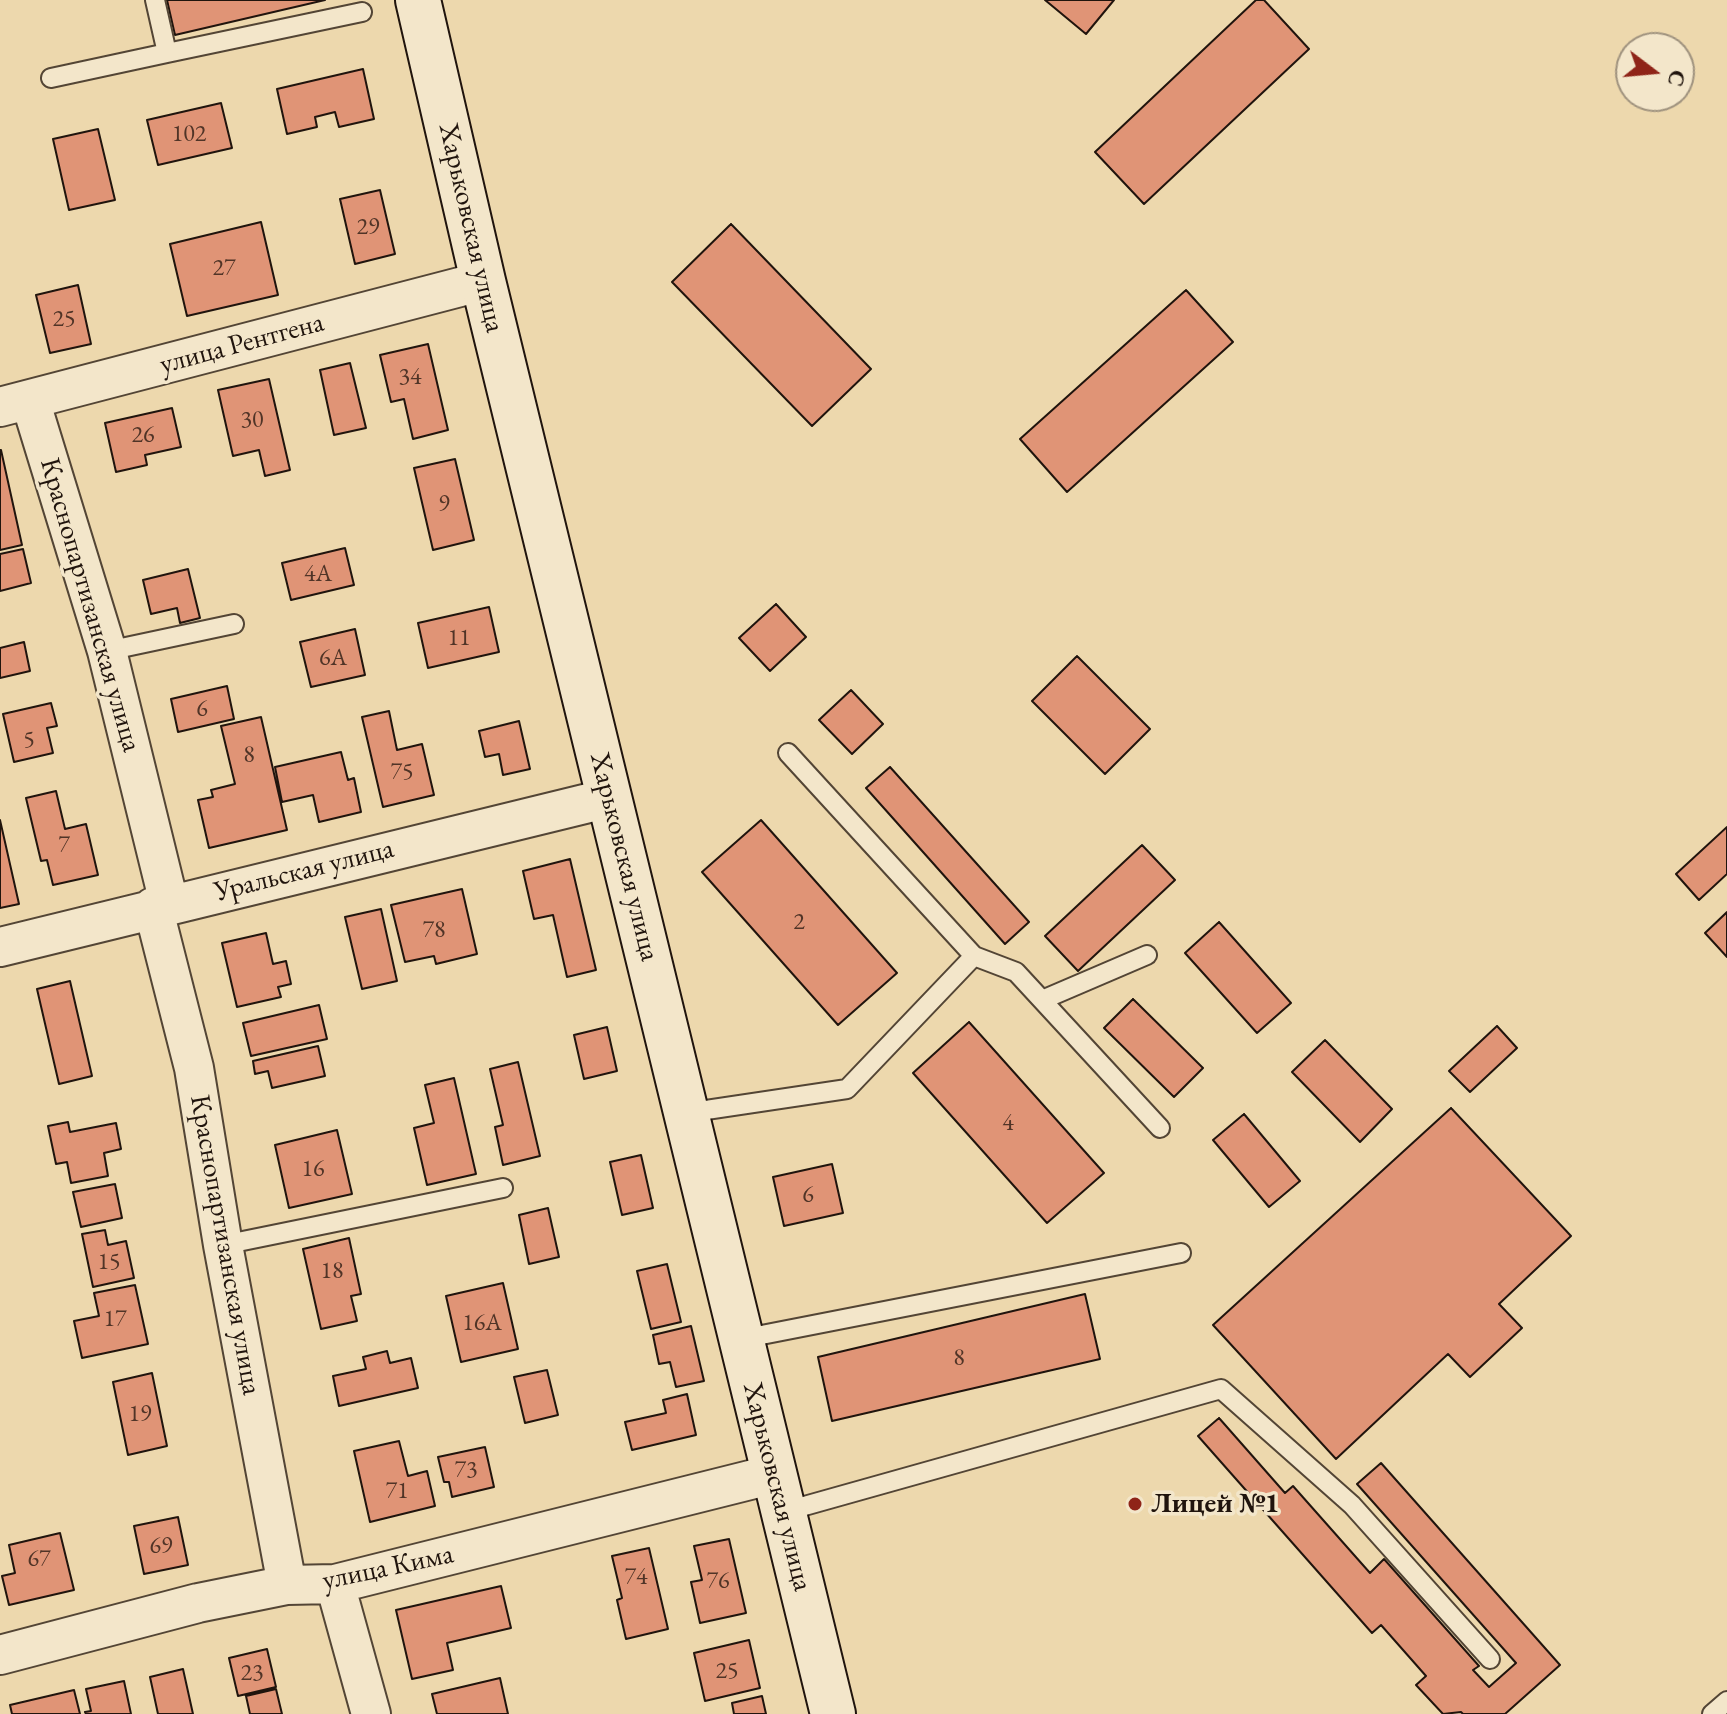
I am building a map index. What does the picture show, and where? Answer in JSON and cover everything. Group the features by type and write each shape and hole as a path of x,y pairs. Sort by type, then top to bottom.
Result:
{"street":[{"name":"Харьковская улица","path":"418,0 483,281 833,1714"},
{"name":"улица Рентгена","path":"15,403 483,281"},
{"name":"Краснопартизанская улица","path":"15,403 107,651 194,1068 223,1245 287,1585"},
{"name":"Уральская улица","path":"0,947 161,905 609,798"},
{"name":"улица Кима","path":"0,1655 198,1603 287,1585 335,1584 779,1493"},
{"path":"335,1584 371,1714"}],"lane":[{"path":"155,0 167,53"},
{"path":"51,78 362,12"},
{"path":"107,651 234,624"},
{"path":"788,753 974,956 1016,972 1160,1128"},
{"path":"1042,1000 1147,955"},
{"path":"686,1113 847,1089 974,956"},
{"path":"223,1245 503,1188"},
{"path":"741,1339 1181,1253"},
{"path":"779,1493 1221,1389 1352,1505 1490,1659"},
{"path":"1712,1714 1727,1701"}],"building":[{"path":"167,0 325,0 175,35"},
{"path":"1045,0 1114,0 1086,34"},
{"path":"1256,0 1264,0 1309,49 1144,204 1095,152"},
{"path":"363,69 374,119 339,127 335,112 315,117 317,127 287,134 277,89"},
{"path":"221,103 232,148 158,165 147,120"},
{"path":"98,129 115,200 69,210 53,139"},
{"path":"380,190 395,254 355,264 340,199"},
{"path":"261,222 278,295 187,316 170,244"},
{"path":"731,224 871,369 812,426 672,282"},
{"path":"78,285 91,344 50,353 36,295"},
{"path":"1186,290 1233,342 1067,492 1020,439"},
{"path":"428,344 448,430 413,439 404,399 391,402 380,355"},
{"path":"350,363 366,428 334,435 320,370"},
{"path":"269,379 290,470 265,476 259,450 233,456 218,390"},
{"path":"172,408 181,447 145,455 147,465 116,472 105,423"},
{"path":"0,450 22,545 0,550"},
{"path":"455,459 474,540 433,550 414,468"},
{"path":"345,548 354,585 291,600 282,563"},
{"path":"23,549 31,583 0,591 0,554"},
{"path":"188,569 200,618 180,623 177,608 151,614 143,580"},
{"path":"776,604 806,637 770,671 739,638"},
{"path":"489,607 499,652 428,668 418,623"},
{"path":"355,629 365,675 311,687 300,642"},
{"path":"24,642 30,671 0,678 0,648"},
{"path":"1077,656 1150,729 1105,774 1032,701"},
{"path":"227,686 234,719 178,732 171,699"},
{"path":"851,690 883,724 852,754 819,720"},
{"path":"51,703 57,726 47,728 53,753 14,762 3,714"},
{"path":"389,711 397,750 422,744 434,795 383,807 362,717"},
{"path":"261,717 287,830 209,848 198,800 213,797 211,790 235,784 221,726"},
{"path":"519,721 530,769 503,775 499,754 485,757 479,731"},
{"path":"341,752 348,780 354,778 361,812 319,822 313,795 282,802 275,767"},
{"path":"890,767 1029,922 1005,944 866,788"},
{"path":"56,791 65,829 86,824 98,875 53,885 47,860 41,861 26,798"},
{"path":"0,820 19,904 0,908"},
{"path":"761,820 897,973 838,1025 702,872"},
{"path":"1727,827 1727,874 1699,900 1676,874"},
{"path":"1142,845 1175,880 1078,971 1045,936"},
{"path":"570,859 596,970 567,977 553,915 534,919 523,871"},
{"path":"462,889 477,954 436,964 434,956 405,962 391,905"},
{"path":"381,909 397,981 362,989 345,917"},
{"path":"1727,912 1727,957 1705,933"},
{"path":"1219,922 1291,1003 1257,1033 1185,953"},
{"path":"266,933 273,964 286,961 291,984 278,987 281,997 237,1007 222,943"},
{"path":"70,981 92,1076 59,1084 37,989"},
{"path":"1133,999 1203,1068 1174,1097 1104,1028"},
{"path":"319,1005 327,1039 251,1056 243,1023"},
{"path":"969,1022 1104,1173 1047,1223 913,1073"},
{"path":"1497,1026 1517,1048 1470,1092 1449,1071"},
{"path":"607,1027 617,1071 584,1079 574,1035"},
{"path":"1325,1040 1392,1109 1360,1142 1292,1072"},
{"path":"318,1046 325,1076 272,1088 268,1071 255,1074 253,1061"},
{"path":"518,1062 540,1156 503,1165 495,1127 503,1125 490,1069"},
{"path":"454,1078 476,1174 427,1185 414,1128 434,1123 425,1085"},
{"path":"1451,1108 1571,1236 1499,1304 1522,1328 1470,1377 1448,1354 1336,1459 1213,1325"},
{"path":"1244,1114 1300,1181 1269,1207 1213,1140"},
{"path":"68,1122 70,1132 116,1123 121,1149 104,1153 108,1176 71,1183 67,1162 56,1164 48,1126"},
{"path":"337,1130 352,1194 289,1208 275,1145"},
{"path":"641,1155 653,1208 622,1215 610,1162"},
{"path":"832,1164 843,1213 784,1226 773,1177"},
{"path":"115,1184 122,1218 81,1227 73,1192"},
{"path":"548,1208 559,1257 529,1264 519,1215"},
{"path":"105,1230 108,1245 126,1241 134,1278 93,1287 82,1234"},
{"path":"349,1238 361,1294 351,1296 357,1321 321,1329 303,1249"},
{"path":"667,1264 681,1322 651,1329 637,1271"},
{"path":"503,1283 518,1349 461,1362 446,1296"},
{"path":"135,1285 148,1344 82,1358 74,1321 99,1316 94,1293"},
{"path":"1085,1294 1100,1359 832,1421 818,1357"},
{"path":"691,1326 704,1381 676,1387 670,1362 659,1364 653,1335"},
{"path":"387,1351 390,1363 411,1358 418,1388 339,1406 333,1376 366,1369 363,1357"},
{"path":"547,1370 558,1415 525,1423 514,1377"},
{"path":"152,1373 167,1446 128,1455 113,1382"},
{"path":"687,1394 696,1435 632,1450 625,1422 666,1413 663,1400"},
{"path":"1219,1418 1285,1493 1293,1486 1370,1573 1384,1559 1479,1666 1473,1670 1489,1687 1516,1663 1357,1484 1381,1463 1560,1665 1505,1714 1443,1714 1416,1685 1426,1676 1381,1625 1372,1633 1198,1436"},
{"path":"399,1441 408,1476 427,1471 435,1506 370,1522 354,1451"},
{"path":"485,1447 494,1487 452,1497 449,1482 444,1482 438,1457"},
{"path":"178,1517 188,1565 144,1574 134,1526"},
{"path":"60,1533 74,1590 9,1605 2,1576 15,1573 9,1545"},
{"path":"729,1539 746,1613 700,1623 691,1582 702,1580 694,1546"},
{"path":"649,1548 668,1629 626,1639 617,1600 622,1598 612,1556"},
{"path":"501,1586 511,1628 447,1643 453,1670 412,1679 396,1610"},
{"path":"749,1640 760,1688 705,1701 694,1653"},
{"path":"267,1649 276,1687 238,1696 229,1658"},
{"path":"183,1669 193,1714 158,1714 150,1677"},
{"path":"500,1678 508,1714 437,1714 432,1694"},
{"path":"124,1681 131,1714 86,1714 91,1711 86,1689"},
{"path":"276,1689 282,1714 250,1714 246,1696"},
{"path":"74,1690 80,1714 12,1714 10,1705"},
{"path":"762,1696 766,1714 734,1714 732,1703"}],"place":[{"name":"Лицей №1","path":"1135,1504"}]}
